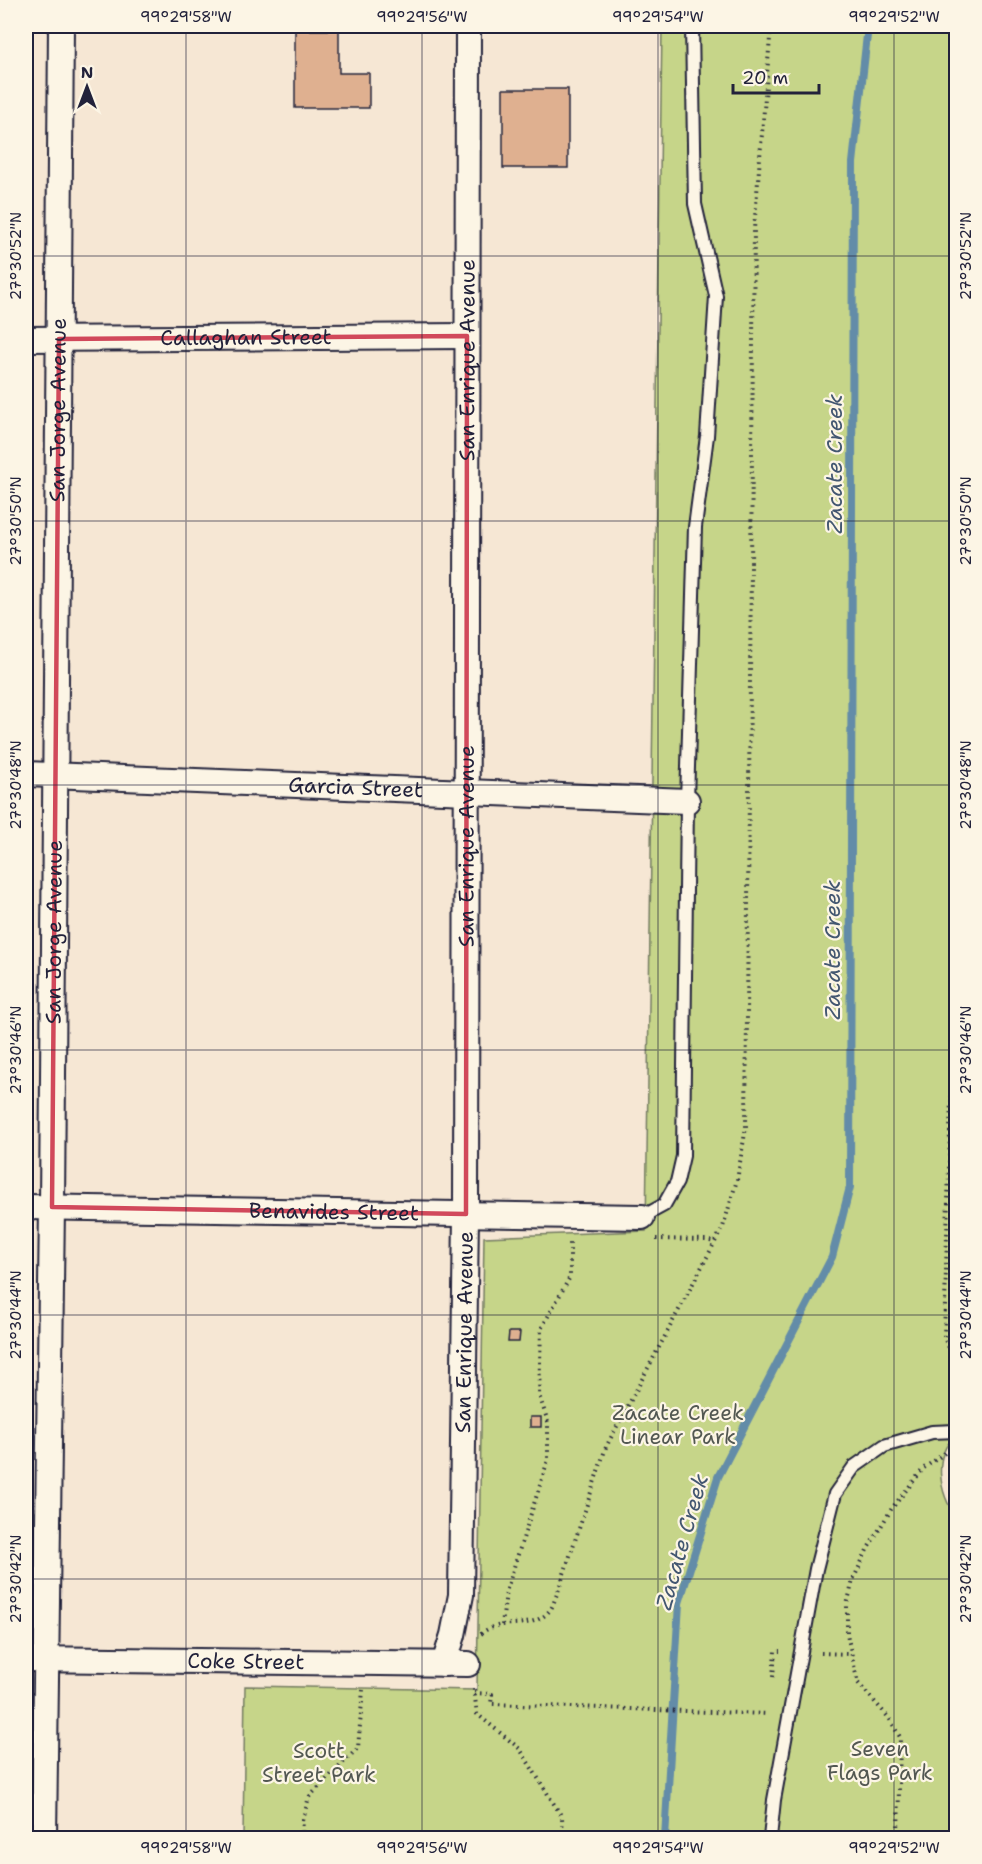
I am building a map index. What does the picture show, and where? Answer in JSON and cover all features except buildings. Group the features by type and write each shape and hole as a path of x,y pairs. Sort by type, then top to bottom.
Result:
{"street":[{"name":"San Jorge Avenue","path":"44,1839 37,1659 52,1207 61,26"},
{"name":"San Enrique Avenue","path":"444,1664 453,1635 461,1595 466,1214 468,26"},
{"name":"Callaghan Street","path":"26,339 467,336"},
{"name":"Garcia Street","path":"26,774 687,801"},
{"name":"Benavides Street","path":"26,1207 466,1214 646,1228"},
{"name":"Coke Street","path":"37,1659 468,1664"}],"lane":[{"path":"646,1228 664,1205 677,1182 683,1156 687,801 695,527 707,436 716,296 695,204 692,26"},
{"path":"770,1839 774,1800 816,1569 835,1494 854,1467 884,1446 932,1432 957,1431"}],"path":[{"path":"957,927 944,1338 948,1346 957,1352"},
{"path":"646,1228 714,1242"},
{"path":"502,1626 506,1592 548,1460 548,1422 539,1395 541,1329 570,1277 570,1239"},
{"path":"898,1839 900,1737 889,1718 858,1683 847,1634 847,1605 853,1580 867,1550 892,1508 924,1468 947,1452"},
{"path":"302,1839 303,1819 309,1797 358,1748 363,1688"},
{"path":"474,1693 492,1694 491,1704 771,1715"},
{"path":"947,1839 957,1835"}],"highlighted area":[{"path":"467,336 466,1214 52,1207 59,339"}],"green space":[{"name":"Zacate Creek Linear Park","path":"662,26 956,26 956,1437 943,1453 941,1474 945,1497 956,1515 956,1838 243,1838 245,1686 477,1690 484,1237 646,1231"}],"waterway":[{"name":"Zacate Creek","path":"665,1838 679,1603 718,1477 832,1257 850,1187 853,163 868,26"}],"park label":[{"name":"Seven Flags Park","path":"880,1761"},
{"name":"Scott Street Park","path":"319,1763"}]}
